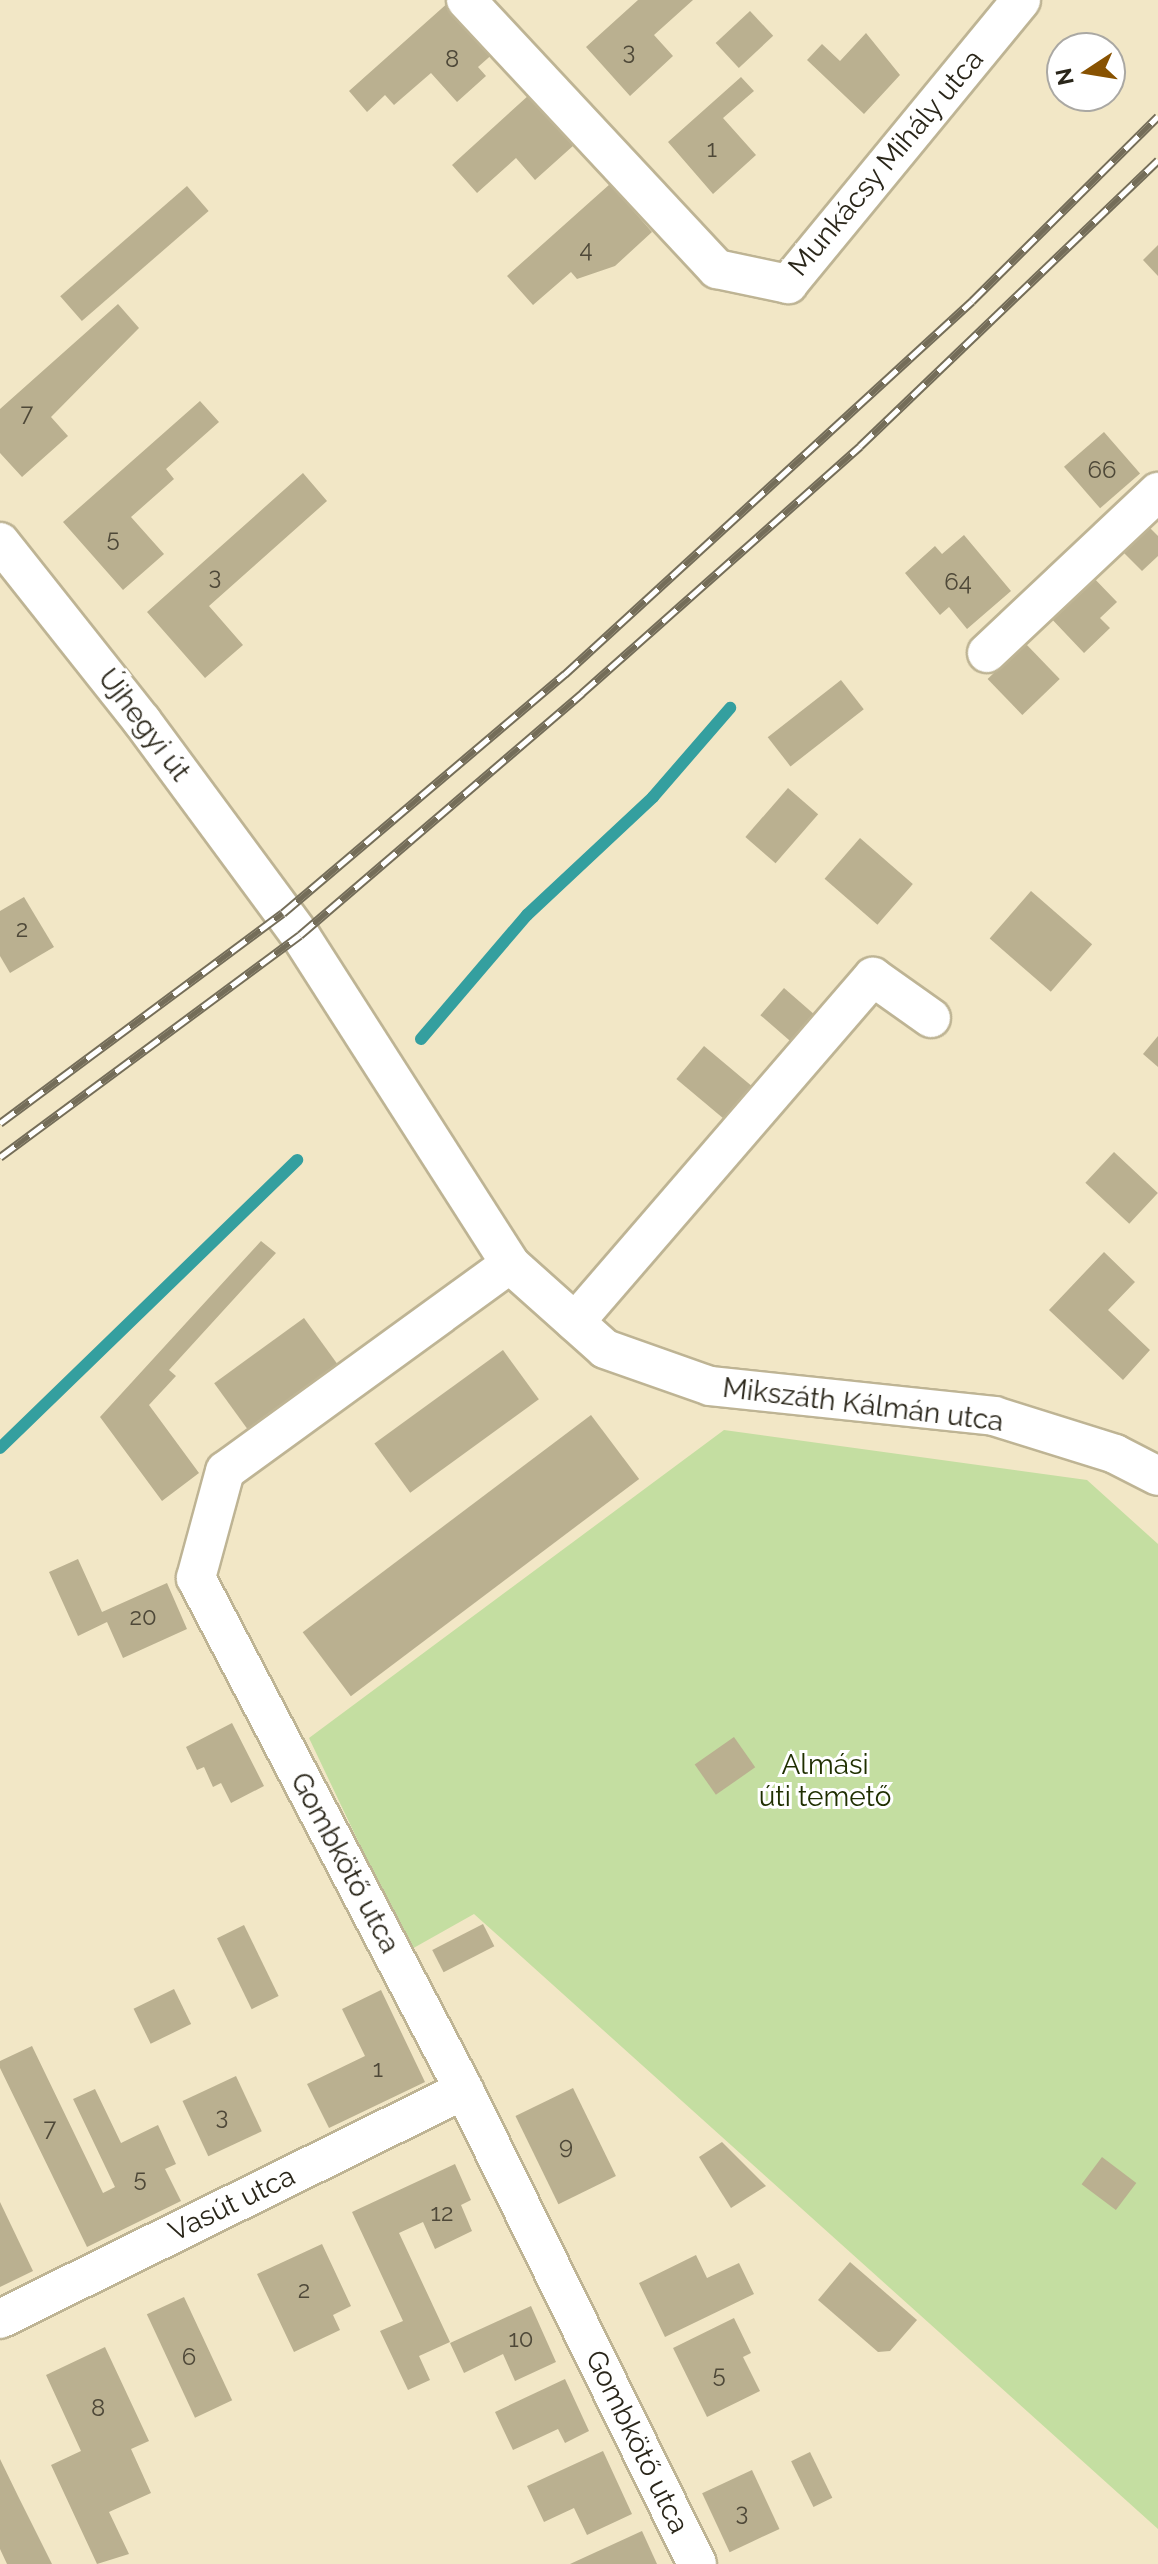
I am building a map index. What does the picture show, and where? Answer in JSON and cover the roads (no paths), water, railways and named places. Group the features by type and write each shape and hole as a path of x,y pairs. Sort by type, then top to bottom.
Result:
{"street":[{"name":"Munkácsy Mihály utca","path":"466,0 717,269 788,284 1021,0"},
{"path":"987,653 1158,492"},
{"name":"Újhegyi út","path":"1,544 283,913"},
{"name":"Mikszáth Kálmán utca","path":"283,913 510,1264 605,1349 710,1386 994,1416 1115,1454 1158,1476"},
{"path":"575,1322 873,977 931,1018"},
{"name":"Gombkötő utca","path":"510,1264 225,1471 196,1578 464,2090 697,2564"},
{"name":"Vasút utca","path":"0,2319 464,2090"}],"waterway":[{"path":"421,1039 527,915 653,797 730,708"},
{"path":"0,1448 297,1160"}],"railway":[{"path":"0,1123 283,913 565,674 972,301 1158,116"},
{"path":"0,1157 300,935 582,693 860,446 1158,160"}],"park label":[{"name":"Almási úti temető","path":"825,1781"}]}
